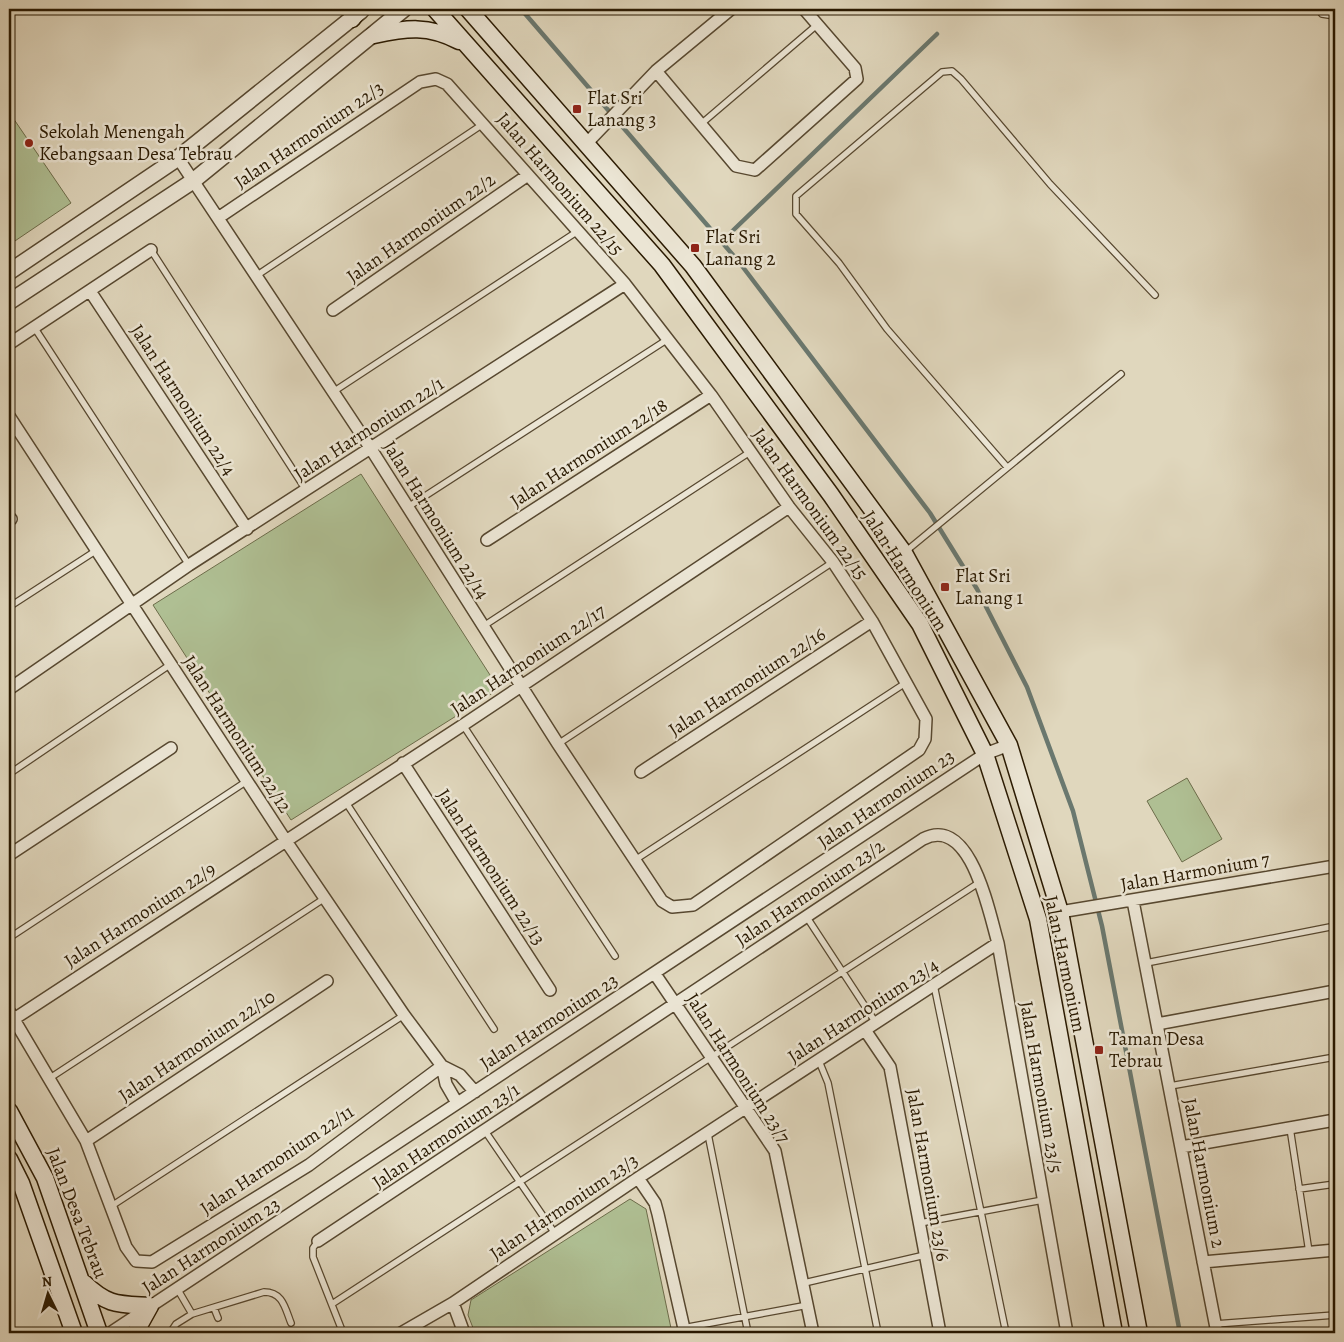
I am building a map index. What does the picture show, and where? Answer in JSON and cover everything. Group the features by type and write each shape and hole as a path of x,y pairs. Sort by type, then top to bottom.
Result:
{"main road":[{"name":"Jalan Harmonium","path":"435,9 662,265 832,495 920,624 985,754 1038,919 1114,1333"},
{"name":"Jalan Harmonium","path":"468,9 587,143 692,266 904,553 1010,745 1060,912 1139,1333"},
{"path":"374,35 401,29 422,29 441,32 466,44"},
{"name":"Jalan Desa Tebrau","path":"9,1111 45,1178 99,1333"},
{"path":"9,1159 20,1183 74,1333"},
{"path":"82,1281 99,1297 112,1303 150,1306 135,1333"}],"street":[{"path":"9,302 192,181 404,9"},
{"path":"587,143 656,71 731,9"},
{"path":"656,71 736,166 755,170 857,79 855,68 804,9"},
{"path":"9,272 178,158 358,12"},
{"name":"Jalan Harmonium 22/15","path":"420,82 436,79 447,84 625,284 711,395 788,506 833,562 872,621 926,718 925,739 919,750 693,905 672,907 662,902"},
{"name":"Jalan Harmonium 22/3","path":"218,218 420,82"},
{"name":"Jalan Harmonium 22/14","path":"178,158 371,449 482,627 662,902"},
{"name":"Jalan Harmonium 22/2","path":"333,310 528,175"},
{"path":"9,344 151,250"},
{"name":"Jalan Harmonium 22/1","path":"9,688 189,565 625,284"},
{"name":"Jalan Harmonium 22/4","path":"90,291 247,529"},
{"name":"Jalan Harmonium 22/18","path":"487,540 711,395"},
{"name":"Jalan Harmonium 22/12","path":"9,416 13,434 97,550 286,840 404,1015 442,1066 446,1084 457,1103"},
{"name":"Jalan Harmonium 22/17","path":"286,840 463,725 788,506"},
{"name":"Jalan Harmonium 22/16","path":"641,772 872,621"},
{"name":"Jalan Harmonium 23","path":"110,1333 178,1290 985,754 1010,745"},
{"path":"9,855 171,748"},
{"name":"Jalan Harmonium 22/13","path":"403,763 550,990"},
{"name":"Jalan Harmonium 23/2","path":"675,1004 929,835 949,837 966,851"},
{"name":"Jalan Harmonium 22/9","path":"11,1015 286,840"},
{"name":"Jalan Harmonium 23/5","path":"966,851 980,882 998,943 1068,1333"},
{"name":"Jalan Harmonium 7","path":"1060,912 1335,866"},
{"name":"Jalan Harmonium 2","path":"1133,901 1216,1329"},
{"name":"Jalan Harmonium 23/4","path":"746,1108 998,943"},
{"name":"Jalan Harmonium 23/7","path":"655,974 775,1151 804,1282 813,1333"},
{"name":"Jalan Harmonium 22/10","path":"86,1141 327,981"},
{"path":"1157,1024 1335,991"},
{"name":"Jalan Harmonium 23/1","path":"318,1241 675,1004"},
{"path":"11,1015 86,1141 110,1207"},
{"name":"Jalan Harmonium 23/6","path":"865,1030 890,1067 940,1333"},
{"name":"Jalan Harmonium 22/12","path":"442,1066 460,1075 475,1092"},
{"name":"Jalan Harmonium 22/11","path":"110,1207 126,1247 136,1261 152,1262 309,1165 442,1066"},
{"name":"Jalan Harmonium 23/3","path":"401,1333 453,1303 638,1178 746,1108"},
{"path":"1182,1147 1335,1120"},
{"path":"638,1178 657,1209 684,1330"},
{"path":"1203,1262 1335,1250"},
{"path":"453,1303 464,1333"}],"lane":[{"path":"1318,9 1322,14 1335,16"},
{"path":"701,124 818,24"},
{"path":"1007,467 888,329 839,263 796,214 796,196 942,72 952,71 961,79 1050,184 1156,294"},
{"path":"256,276 484,124"},
{"path":"333,392 578,231"},
{"path":"151,250 306,490"},
{"path":"34,327 189,565"},
{"path":"408,507 668,339"},
{"path":"904,553 1121,374"},
{"path":"482,627 750,452"},
{"path":"9,608 97,550"},
{"path":"558,744 833,562"},
{"path":"9,774 171,664"},
{"path":"635,860 907,682"},
{"path":"463,725 615,956"},
{"path":"9,938 247,781"},
{"path":"345,801 494,1029"},
{"path":"332,1304 980,882"},
{"path":"50,1078 325,898"},
{"path":"806,916 876,1023"},
{"path":"1146,963 1335,926"},
{"path":"934,985 1006,1333"},
{"path":"110,1207 404,1015"},
{"path":"1170,1086 1335,1057"},
{"path":"819,1060 828,1083 878,1333"},
{"path":"1290,1128 1309,1252"},
{"path":"486,1131 556,1235"},
{"path":"708,1134 748,1333"},
{"path":"1299,1190 1335,1184"},
{"path":"920,1223 1043,1200"},
{"name":"Jalan Harmonium 23/1","path":"318,1241 313,1248 314,1256 343,1333"},
{"path":"804,1282 925,1255"},
{"path":"178,1290 192,1314"},
{"path":"170,1333 176,1324 192,1314 271,1292 281,1299 291,1323"},
{"path":"684,1330 808,1305"},
{"path":"214,1308 218,1318"},
{"path":"1216,1329 1335,1314"}],"green space":[{"path":"9,112 71,203 9,245"},
{"path":"361,474 499,689 291,820 153,605"},
{"path":"1187,778 1222,839 1182,862 1147,801"},
{"path":"630,1199 646,1209 672,1333 475,1333 468,1315 471,1300"}],"waterway":[{"path":"521,9 739,262 930,513 977,589 1027,687 1073,811 1102,926 1180,1333"},
{"path":"721,242 937,34"}],"place":[{"name":"Flat Sri Lanang 3","path":"577,109"},
{"name":"Sekolah Menengah Kebangsaan Desa Tebrau","path":"29,143"},
{"name":"Flat Sri Lanang 2","path":"695,248"},
{"name":"Flat Sri Lanang 1","path":"945,587"},
{"name":"Taman Desa Tebrau","path":"1099,1050"}]}
